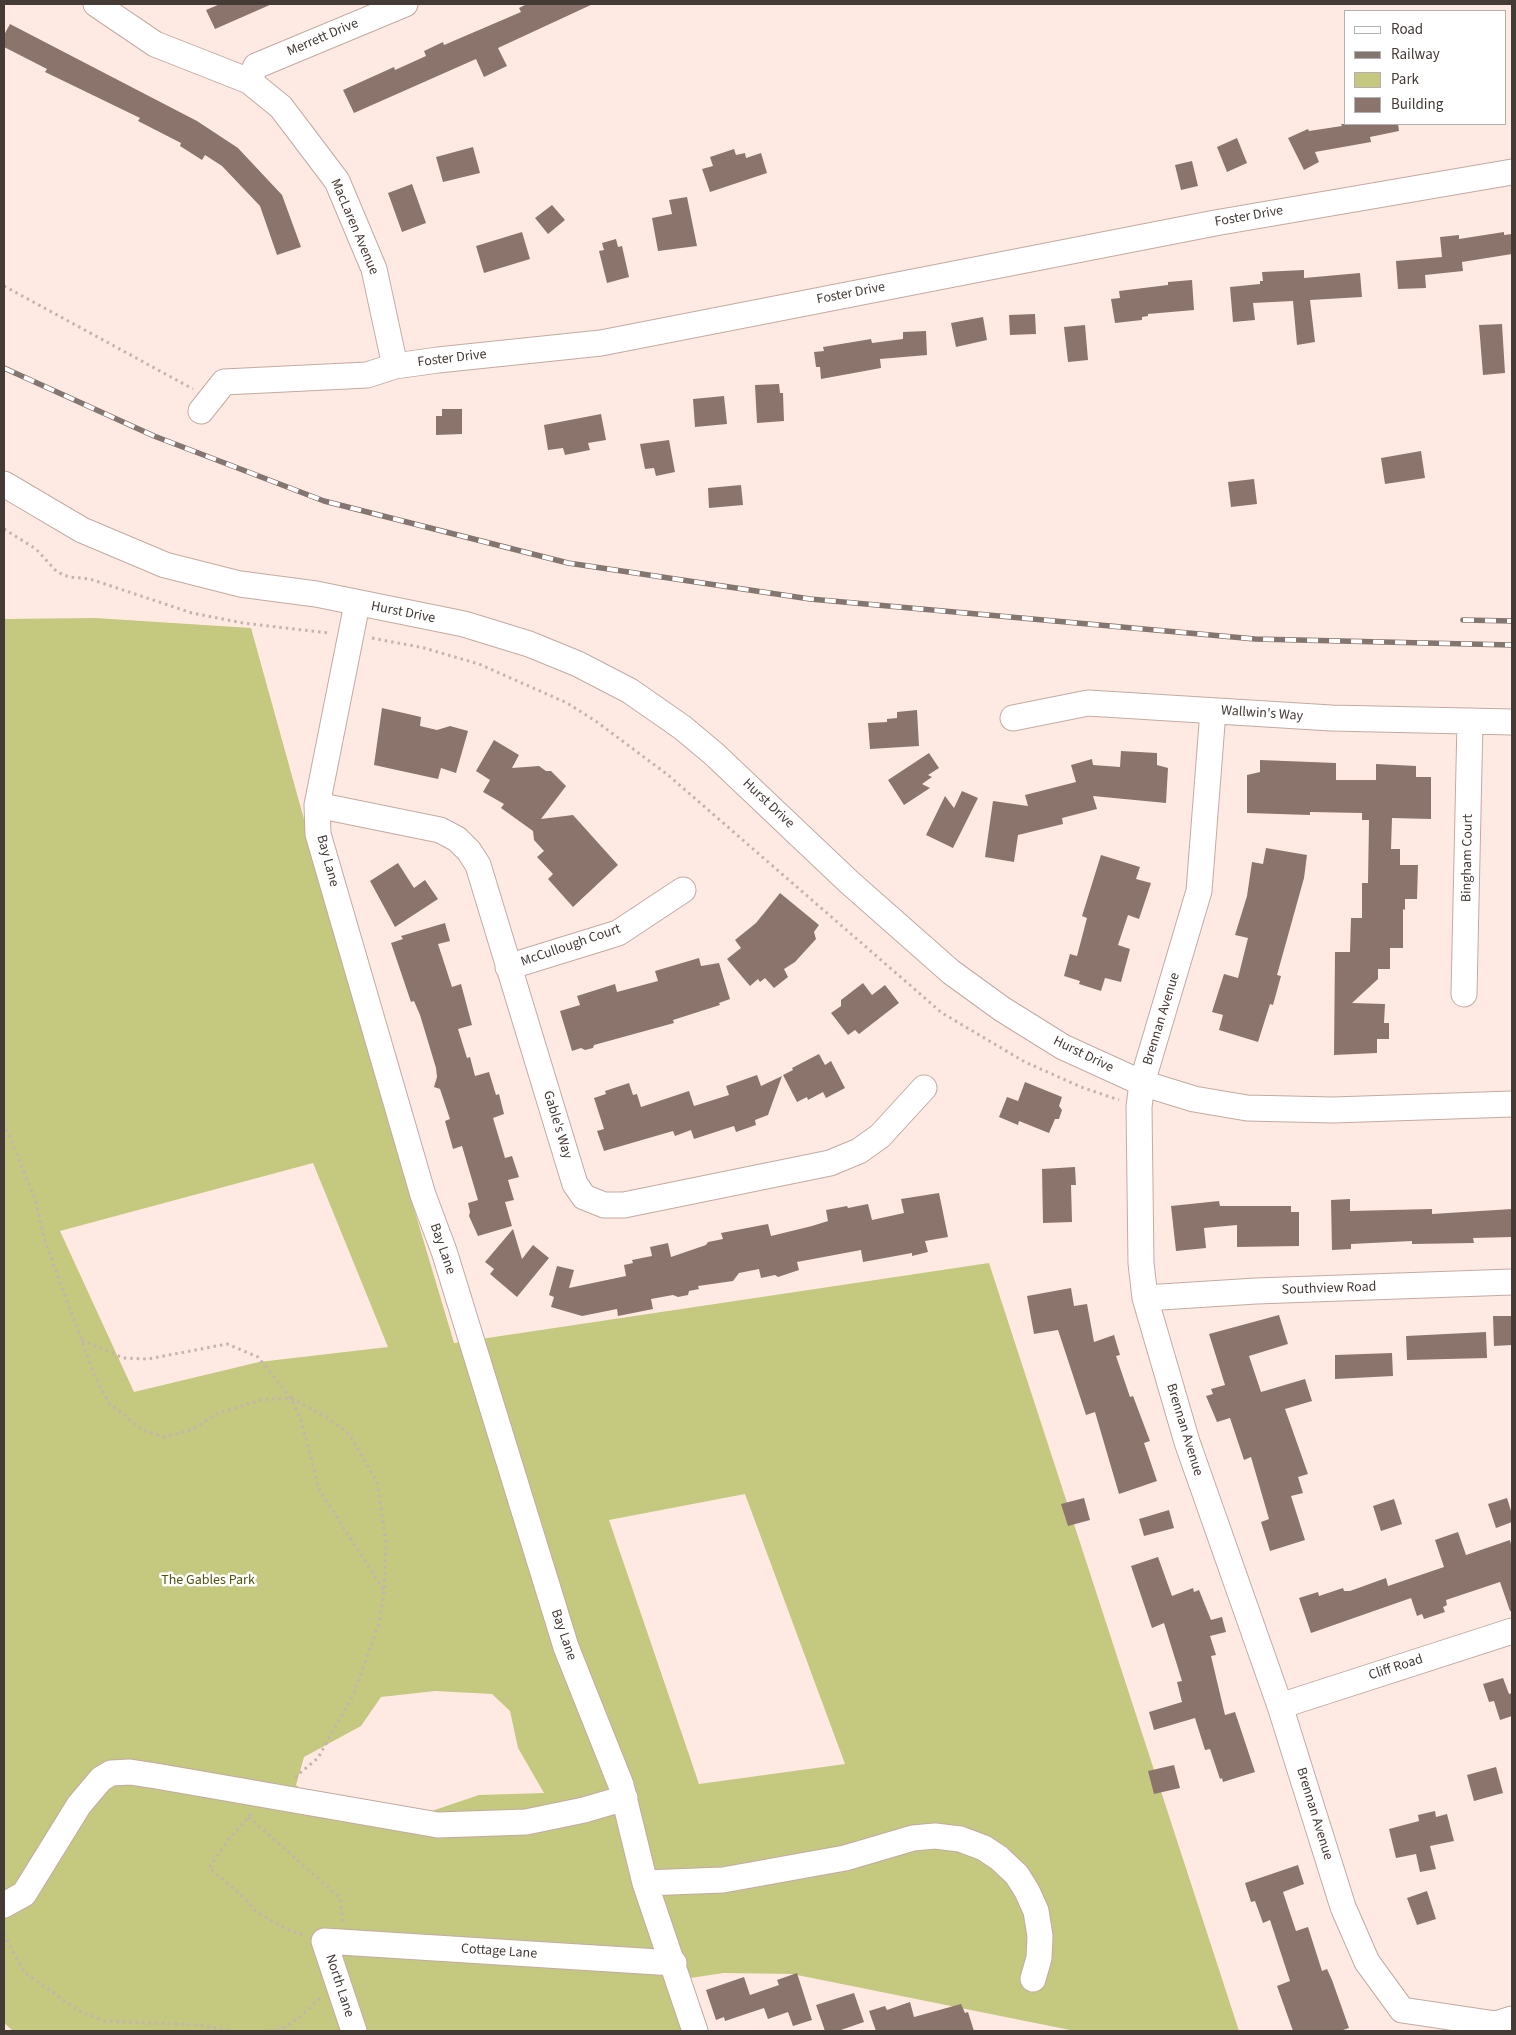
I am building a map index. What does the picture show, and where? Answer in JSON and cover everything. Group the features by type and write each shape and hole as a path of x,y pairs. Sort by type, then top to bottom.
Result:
{"street":[{"name":"MacLaren Avenue","path":"96,4 155,44 249,81 281,106 337,181 374,269 395,366"},
{"name":"Merrett Drive","path":"249,81 256,66 405,4"},
{"name":"Foster Drive","path":"206,405 224,382 367,374 395,366 600,343 1215,223 1512,172"},
{"name":"Hurst Drive","path":"4,484 82,530 165,565 240,584 316,594 357,604 464,624 513,638 578,664 630,691 709,750 870,901 951,972 1002,1009 1141,1095 1265,1109 1334,1110 1512,1104"},
{"name":"Bay Lane","path":"357,604 317,805 318,834 423,1195 444,1251 566,1647 625,1798 645,1883 674,1963 695,2031"},
{"name":"Wallwin's Way","path":"1013,718 1088,703 1331,718 1512,722"},
{"name":"Brennan Avenue","path":"1213,711 1199,891 1141,1095 1140,1263 1145,1298 1186,1442 1280,1706 1343,1907 1367,1962 1402,2010 1502,2025"},
{"name":"Bingham Court","path":"1464,994 1470,721"},
{"name":"Gable's Way","path":"317,805 440,830 457,839 478,865 575,1184 584,1197 604,1205 624,1205 830,1163 859,1151 880,1136 924,1088"},
{"name":"McCullough Court","path":"508,967 618,933 683,890"},
{"name":"Southview Road","path":"1145,1298 1256,1291 1512,1282"},
{"name":"Cliff Road","path":"1280,1706 1512,1631"},
{"path":"4,1905 24,1894 79,1805 101,1779 111,1774 130,1772 156,1776 438,1825 526,1822 584,1810 625,1798"},
{"path":"645,1883 723,1880 845,1858 913,1838 934,1836 960,1839 980,1846 996,1855 1012,1870 1027,1891 1037,1914 1040,1936 1038,1958 1033,1979"},
{"name":"Cottage Lane","path":"334,1942 674,1963"},
{"name":"North Lane","path":"334,1942 337,1981 354,2031"}],"path":[{"path":"4,286 206,405"},
{"path":"4,529 36,550 57,572 69,577 90,579 192,613 242,624 336,634"},
{"path":"365,638 424,648 480,664 567,703 597,722 668,775 942,1013 1025,1062 1081,1087 1141,1095"},
{"path":"4,1123 35,1199 44,1238 95,1377 110,1404 143,1430 164,1437 191,1430 216,1414 261,1400 291,1398 326,1417 348,1434 377,1482 386,1543 384,1592 379,1623 354,1694 318,1758 248,1816 228,1840 209,1868 239,1893 257,1912 288,1930 334,1942 340,1898 248,1816"},
{"path":"82,1340 123,1358 148,1359 227,1344 258,1357 291,1398 302,1423 319,1489 384,1592"},
{"path":"4,1934 24,1972 79,2012 105,2021 199,2025 231,2031"},
{"path":"270,2031 279,2030 300,2017 337,1981"}],"green space":[{"name":"The Gables Park","path":"95,618 251,628 384,1108 454,1343 989,1263 1239,2031 1075,2031 792,1974 724,1973 690,1978 698,2031 13,2031 4,2023 4,619","holes":["313,1163 388,1347 259,1362 134,1392 60,1231","745,1494 845,1764 699,1784 609,1520","435,1691 492,1694 510,1711 518,1748 544,1793 479,1795 408,1819 335,1817 296,1785 304,1757 361,1726 381,1697"]}],"building":[{"path":"220,4 272,4 215,29 206,10"},
{"path":"527,4 593,4 498,48 507,66 484,77 476,59 354,113 343,90 394,67 395,70 426,56 424,51 443,42 444,45 521,12 519,8"},
{"path":"10,24 197,121 238,148 282,195 301,247 277,255 260,206 222,166 205,155 202,160 180,146 181,143 138,121 140,118 45,72 47,69 4,47 4,35"},
{"path":"1341,124 1398,125 1399,131 1370,137 1371,142 1315,152 1319,162 1304,170 1288,138 1308,129 1309,131 1342,126"},
{"path":"1237,138 1247,163 1227,172 1217,147"},
{"path":"473,147 480,173 443,182 436,157"},
{"path":"734,149 736,155 745,153 746,158 761,153 767,173 710,192 702,169 713,166 710,157"},
{"path":"1192,161 1198,186 1181,190 1175,165"},
{"path":"412,184 426,223 402,232 388,193"},
{"path":"687,197 697,246 658,251 652,218 672,214 669,200"},
{"path":"552,205 565,220 548,234 535,218"},
{"path":"522,232 530,259 484,273 476,246"},
{"path":"1504,232 1504,235 1512,234 1512,254 1462,262 1463,271 1425,275 1426,288 1398,289 1396,261 1442,257 1440,237 1459,235 1459,239"},
{"path":"616,239 618,247 622,246 629,277 607,283 599,251 604,250 602,243"},
{"path":"1304,270 1304,278 1360,273 1362,297 1310,300 1315,342 1297,345 1293,301 1253,303 1255,320 1233,322 1230,287 1260,284 1260,281 1263,281 1262,272"},
{"path":"1192,280 1194,310 1148,314 1148,316 1142,317 1142,320 1115,323 1111,299 1120,298 1119,291 1168,285 1168,282"},
{"path":"1035,314 1036,334 1010,335 1009,315"},
{"path":"983,317 987,340 956,347 951,323"},
{"path":"1502,324 1505,373 1483,375 1479,325"},
{"path":"1085,325 1088,360 1068,362 1064,327"},
{"path":"926,331 927,355 880,359 881,368 821,379 820,367 816,367 814,352 824,351 823,347 871,339 872,343 903,339 903,332"},
{"path":"779,384 780,393 783,393 784,421 757,423 755,385"},
{"path":"724,396 727,424 695,427 693,399"},
{"path":"442,409 462,409 462,434 436,435 436,416 442,416"},
{"path":"601,414 606,440 588,443 590,450 565,455 563,448 548,450 544,425"},
{"path":"669,440 675,472 656,476 654,468 645,469 640,444"},
{"path":"1421,451 1425,478 1385,484 1381,458"},
{"path":"1254,479 1257,504 1231,507 1228,482"},
{"path":"741,485 743,505 709,508 708,488"},
{"path":"382,708 421,717 420,726 437,730 450,726 468,731 456,773 441,768 438,779 374,765"},
{"path":"917,710 919,746 870,749 868,723 887,722 887,719 897,718 897,712"},
{"path":"494,740 519,755 512,768 539,766 546,771 551,771 566,786 541,819 573,815 618,865 573,907 548,879 553,874 537,857 544,851 534,840 533,831 501,808 504,804 483,792 490,780 476,771"},
{"path":"1121,751 1157,753 1157,765 1168,768 1166,803 1093,796 1097,809 1062,818 1063,824 1018,835 1014,862 985,857 993,801 1028,806 1025,795 1076,782 1071,765 1092,759 1093,765 1120,767"},
{"path":"929,753 939,768 928,775 932,777 922,784 930,788 904,805 888,780"},
{"path":"1260,760 1336,763 1336,780 1376,780 1376,764 1416,766 1416,777 1431,777 1431,819 1392,818 1391,849 1400,849 1400,865 1418,865 1417,899 1405,899 1405,910 1403,909 1403,948 1390,948 1390,969 1378,969 1378,979 1352,1003 1385,1004 1384,1023 1389,1023 1389,1039 1377,1039 1377,1053 1334,1055 1335,952 1350,952 1351,918 1362,918 1362,883 1368,883 1369,820 1362,820 1362,813 1310,812 1310,815 1247,813 1247,775 1260,772"},
{"path":"962,791 978,798 953,848 926,835 945,796 954,808"},
{"path":"1266,848 1307,855 1304,878 1277,975 1281,976 1273,1005 1270,1004 1258,1042 1219,1030 1223,1015 1212,1012 1224,974 1238,978 1248,938 1235,935 1247,896 1252,862 1263,864"},
{"path":"1101,855 1140,867 1136,879 1151,883 1139,919 1128,915 1118,945 1130,949 1121,982 1105,978 1101,991 1079,984 1080,981 1064,976 1070,954 1077,956 1087,918 1082,916"},
{"path":"398,863 414,888 425,880 438,899 395,927 370,881"},
{"path":"780,893 819,925 814,932 816,939 795,962 784,969 788,977 774,988 765,978 760,982 758,979 750,986 727,959 741,948 735,940 756,923"},
{"path":"445,923 450,941 438,944 452,987 461,984 472,1025 458,1029 467,1058 470,1057 475,1076 489,1072 496,1095 499,1094 504,1114 493,1118 505,1158 512,1156 519,1177 508,1180 514,1200 505,1202 512,1226 478,1236 469,1216 468,1203 478,1200 462,1146 453,1149 445,1121 450,1119 440,1089 434,1087 437,1077 436,1068 420,1015 414,1001 411,1002 391,943 403,939 401,936"},
{"path":"699,958 701,966 719,963 730,999 719,1003 720,1005 673,1020 674,1023 594,1045 593,1048 585,1050 581,1048 572,1051 560,1011 580,1005 577,996 615,984 617,992 658,981 655,971"},
{"path":"863,983 872,995 885,985 899,1003 859,1034 855,1030 848,1035 831,1013 841,1006 841,1000"},
{"path":"819,1054 825,1065 831,1061 845,1088 826,1098 823,1092 808,1100 807,1097 797,1102 783,1075 793,1070 792,1068"},
{"path":"757,1075 761,1086 782,1076 768,1115 755,1120 756,1125 736,1132 734,1126 694,1139 691,1130 675,1136 673,1131 604,1151 597,1131 604,1129 594,1098 606,1094 605,1091 629,1083 633,1095 637,1094 641,1107 689,1091 694,1106 729,1095 726,1086"},
{"path":"1025,1082 1062,1097 1059,1106 1062,1110 1059,1119 1055,1119 1049,1133 1019,1121 1018,1125 999,1117 1007,1097 1018,1101"},
{"path":"1075,1167 1076,1185 1071,1185 1072,1222 1043,1223 1042,1169"},
{"path":"939,1193 948,1237 925,1241 928,1252 912,1256 912,1253 863,1262 861,1250 797,1262 799,1270 778,1277 775,1275 761,1278 759,1269 739,1273 733,1281 698,1286 699,1289 689,1291 688,1295 678,1297 673,1295 651,1299 653,1309 618,1316 617,1309 582,1316 551,1307 554,1297 549,1295 557,1266 574,1270 569,1288 626,1276 624,1265 633,1263 632,1260 652,1256 650,1247 668,1243 671,1257 706,1245 708,1242 723,1239 721,1233 768,1224 771,1236 812,1226 828,1221 826,1210 847,1206 848,1208 868,1204 872,1220 904,1213 901,1199"},
{"path":"1350,1199 1350,1211 1432,1209 1432,1214 1512,1209 1512,1237 1473,1238 1474,1243 1412,1244 1412,1241 1351,1244 1351,1249 1332,1250 1331,1200"},
{"path":"1219,1201 1220,1206 1291,1206 1291,1212 1299,1212 1299,1246 1237,1247 1237,1225 1204,1228 1206,1248 1176,1251 1171,1206"},
{"path":"513,1229 522,1259 533,1245 549,1258 517,1297 490,1274 494,1269 485,1262"},
{"path":"1071,1288 1074,1306 1087,1304 1094,1342 1114,1335 1120,1355 1116,1356 1130,1397 1133,1396 1150,1441 1144,1443 1157,1481 1119,1494 1095,1412 1086,1415 1058,1330 1034,1334 1027,1296"},
{"path":"1279,1315 1288,1344 1249,1356 1261,1392 1305,1379 1312,1401 1285,1409 1308,1474 1298,1477 1303,1493 1291,1496 1305,1540 1270,1551 1261,1522 1269,1519 1251,1457 1244,1460 1230,1418 1217,1422 1206,1396 1213,1394 1211,1389 1225,1385 1209,1334"},
{"path":"1493,1316 1512,1316 1512,1345 1494,1346"},
{"path":"1486,1332 1487,1358 1407,1360 1406,1336"},
{"path":"1392,1353 1393,1376 1335,1379 1335,1355"},
{"path":"1084,1498 1090,1520 1068,1526 1061,1504"},
{"path":"1507,1498 1512,1514 1512,1522 1496,1528 1488,1504"},
{"path":"1394,1499 1402,1524 1381,1531 1373,1506"},
{"path":"1169,1510 1174,1528 1144,1536 1139,1519"},
{"path":"1458,1532 1466,1555 1510,1540 1512,1549 1512,1611 1510,1611 1500,1582 1446,1600 1447,1605 1443,1607 1445,1612 1424,1619 1422,1614 1417,1616 1411,1598 1311,1633 1299,1598 1318,1592 1319,1596 1343,1588 1344,1591 1350,1591 1386,1578 1388,1586 1444,1567 1435,1540"},
{"path":"1158,1557 1172,1596 1193,1588 1194,1592 1199,1590 1211,1620 1222,1617 1226,1632 1210,1636 1216,1655 1211,1656 1225,1715 1235,1712 1255,1772 1223,1782 1222,1778 1220,1779 1210,1749 1205,1750 1195,1718 1154,1730 1149,1712 1182,1702 1177,1682 1182,1681 1164,1623 1152,1628 1131,1566"},
{"path":"1503,1678 1509,1694 1512,1693 1512,1716 1500,1720 1494,1701 1489,1702 1483,1684"},
{"path":"1174,1765 1180,1788 1154,1794 1148,1771"},
{"path":"1496,1767 1503,1793 1474,1801 1467,1775"},
{"path":"1435,1811 1436,1817 1447,1814 1454,1841 1430,1846 1436,1869 1420,1872 1416,1854 1396,1858 1389,1829 1419,1821 1418,1815"},
{"path":"1298,1865 1304,1884 1283,1892 1296,1931 1308,1927 1322,1971 1327,1969 1332,1980 1349,2028 1340,2031 1293,2031 1277,1986 1290,1981 1270,1920 1263,1923 1255,1901 1251,1902 1245,1883"},
{"path":"1427,1891 1436,1919 1417,1925 1407,1898"},
{"path":"797,1973 812,2020 793,2026 788,2012 768,2019 764,2008 725,2021 724,2017 716,2020 706,1990 744,1977 750,1995 779,1985 777,1980"},
{"path":"854,1993 864,2022 838,2031 825,2031 816,2005"},
{"path":"910,2002 914,2017 961,2004 965,2013 968,2012 974,2031 876,2031 869,2011 885,2006 887,2010"}],"railway":[{"path":"4,368 154,436 324,501 568,563 810,599 1255,639 1512,645"},
{"path":"1463,620 1512,621"}]}
